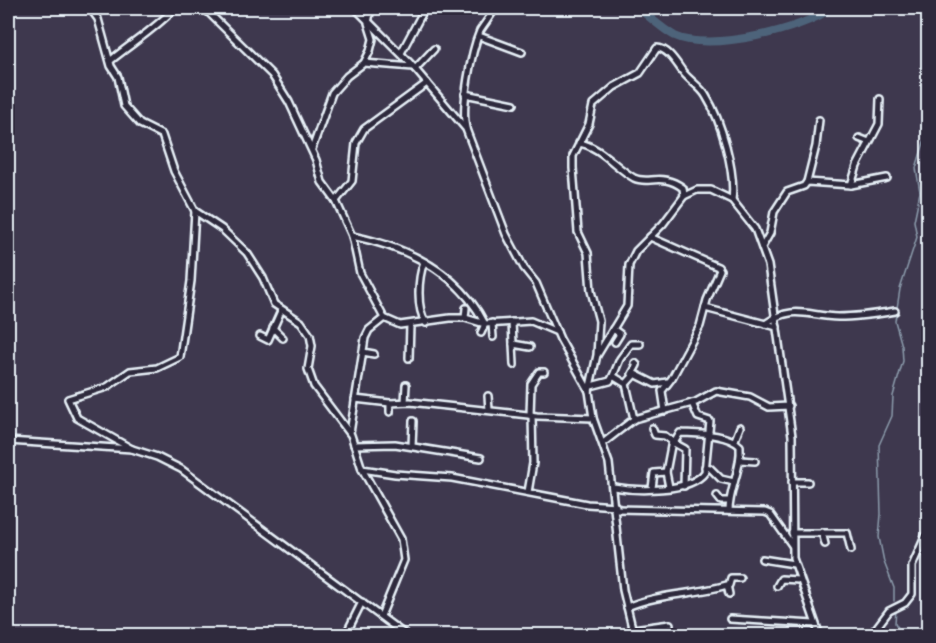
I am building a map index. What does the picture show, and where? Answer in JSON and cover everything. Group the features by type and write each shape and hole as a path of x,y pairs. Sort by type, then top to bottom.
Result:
{"street":[{"path":"90,8 98,19 127,111 140,124 162,135 174,171 195,211 222,229 247,253 263,278 274,304 301,322 310,335 312,346 309,376 350,434 362,469 398,530 405,555 381,616"},
{"path":"110,61 129,45 138,42 175,8"},
{"path":"204,8 278,82 312,152 322,182 336,201 352,236 360,273 384,318 400,325 450,318 465,318 489,324 531,321 556,332"},
{"path":"355,8 401,53 466,129"},
{"path":"312,152 312,144 319,133 332,93 364,63 373,41 368,20 371,8"},
{"path":"401,53 425,8"},
{"path":"495,8 479,36 465,94 466,129 506,234 524,268 536,283 556,332 590,389"},
{"path":"479,36 522,52"},
{"path":"670,624 633,632 623,590 613,486 603,443 593,417 590,389 597,355 599,321 591,291 588,253 578,232 573,168 579,143 589,124 593,105 614,87 640,73 654,51 661,47 671,56 690,82 705,93 712,108 734,188 732,200"},
{"path":"364,63 414,68 434,49"},
{"path":"336,201 352,181 356,143 364,129 426,83"},
{"path":"465,94 514,104"},
{"path":"851,185 879,124 880,99"},
{"path":"762,248 770,233 774,212 787,192 804,186 807,182 816,146 819,120"},
{"path":"859,138 869,142"},
{"path":"579,143 590,147 634,178 671,181 683,188 684,196"},
{"path":"807,182 851,185 887,178"},
{"path":"597,355 628,300 631,257 684,196 696,190 711,190 732,200 755,229 768,266 789,405 794,564 820,636"},
{"path":"195,211 190,291 180,357 158,368 130,371 107,387 68,399 77,418 132,449 157,457 181,469 407,636"},
{"path":"352,236 393,247 453,280 489,324 493,337"},
{"path":"650,237 719,268 700,326 672,378 662,391 665,411"},
{"path":"424,262 418,278 421,310 426,323"},
{"path":"465,308 465,318"},
{"path":"705,308 777,327"},
{"path":"260,336 268,340 280,310"},
{"path":"765,324 793,311 847,317 895,311"},
{"path":"350,434 363,352 369,330 384,318"},
{"path":"512,322 514,365"},
{"path":"481,333 489,324"},
{"path":"409,358 410,325"},
{"path":"273,328 283,338"},
{"path":"613,329 620,333 615,342"},
{"path":"513,344 530,346"},
{"path":"590,389 610,381 631,344 640,344"},
{"path":"363,352 374,354"},
{"path":"634,363 637,365 626,384 634,419"},
{"path":"528,492 533,463 531,384 539,372 544,372"},
{"path":"632,374 654,384 668,382"},
{"path":"613,376 626,384"},
{"path":"405,402 406,385"},
{"path":"603,443 634,419 692,403 712,392 723,391 756,399 769,407 789,405"},
{"path":"489,396 489,410"},
{"path":"355,399 531,415 593,417"},
{"path":"390,403 390,412"},
{"path":"692,403 698,417 710,421 705,467 700,478"},
{"path":"412,446 413,421"},
{"path":"735,440 740,427"},
{"path":"652,428 655,435 665,436 685,449 684,486"},
{"path":"669,487 666,472 673,442 680,433 735,440 740,446 740,460 729,501 729,512"},
{"path":"8,441 132,449"},
{"path":"354,445 374,442 481,458"},
{"path":"740,460 755,461"},
{"path":"705,467 710,468 721,479"},
{"path":"362,469 395,474 452,477 587,504 770,514 792,545"},
{"path":"652,488 654,473 666,472"},
{"path":"613,486 636,489 684,486 700,478 734,482"},
{"path":"792,482 808,482"},
{"path":"717,496 721,501 729,501"},
{"path":"870,636 889,611 905,603 912,594 912,566 928,530"},
{"path":"822,532 825,544"},
{"path":"792,533 847,533 851,550"},
{"path":"762,559 794,564"},
{"path":"729,594 731,578 740,578"},
{"path":"777,586 781,579 799,580"},
{"path":"627,607 665,596 697,593 729,585"},
{"path":"345,636 362,603"},
{"path":"730,619 814,624"}],"waterway":[{"path":"638,8 675,36 690,40 710,41 732,40 778,31 800,24 831,8"},
{"path":"927,8 924,40 928,71"},
{"path":"894,601 894,588 884,562 879,537 881,514 879,445 892,416 893,396 903,361 902,346 895,321 900,289 917,237 914,221 920,192 916,168 926,136 928,104"},
{"path":"896,610 895,623 903,636"}]}
